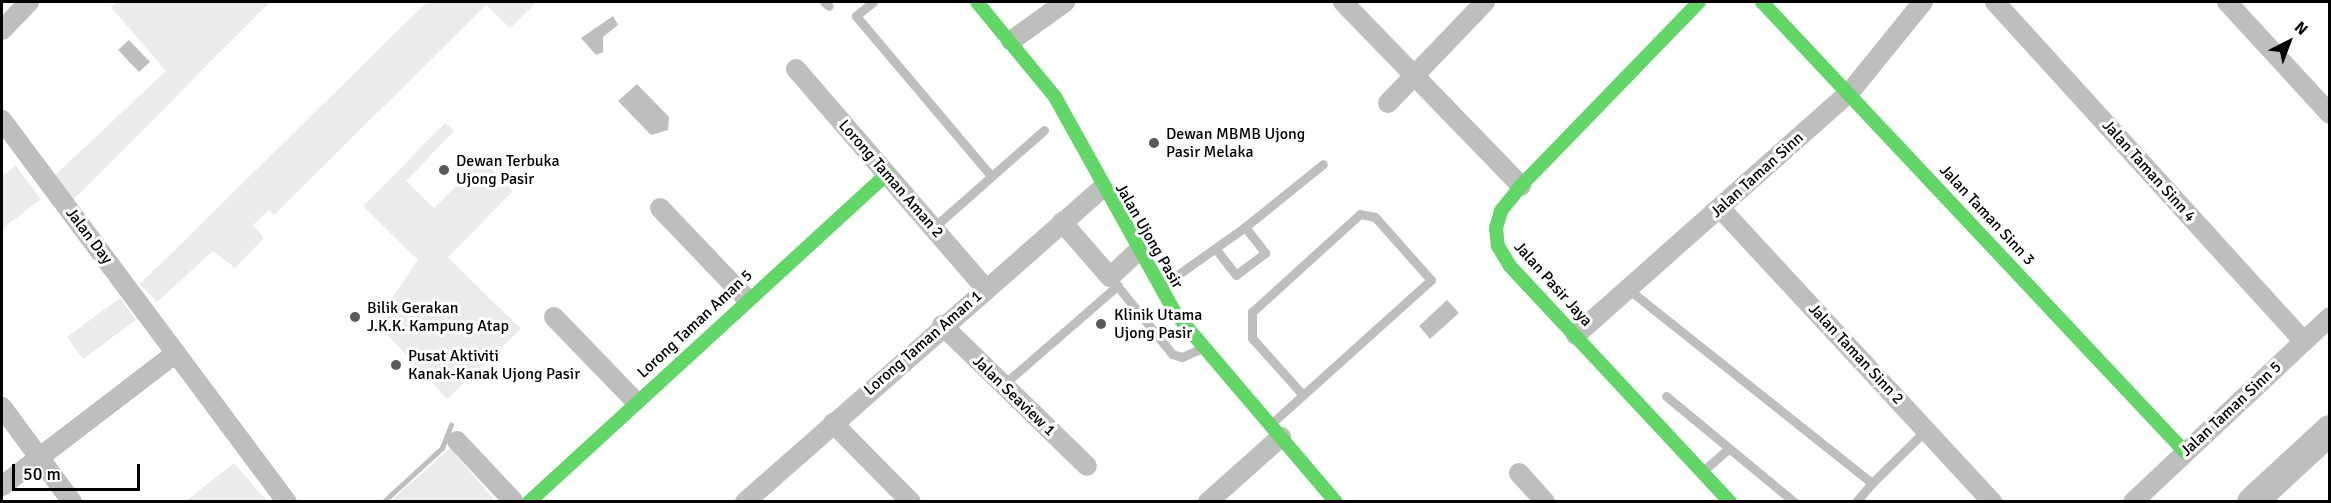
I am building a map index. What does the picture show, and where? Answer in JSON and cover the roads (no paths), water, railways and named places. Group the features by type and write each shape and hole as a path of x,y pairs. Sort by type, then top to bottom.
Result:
{"street":[{"path":"2,30 29,2"},
{"name":"Jalan Ujong Pasir","path":"977,2 1055,97 1158,289 1202,348 1336,501"},
{"path":"1011,41 1065,2"},
{"path":"1342,2 1413,79 1521,186"},
{"path":"1389,103 1485,2"},
{"name":"Jalan Pasir Jaya","path":"1699,2 1521,186 1501,211 1498,246 1576,335 1730,501"},
{"name":"Jalan Taman Sinn 3","path":"1762,2 1850,92 2185,452"},
{"name":"Jalan Taman Sinn","path":"1576,335 1850,92 1923,2"},
{"name":"Jalan Taman Sinn 4","path":"1995,2 2304,341"},
{"path":"2227,2 2330,114"},
{"name":"Lorong Taman Aman 2","path":"796,69 985,288"},
{"name":"Jalan Day","path":"2,120 287,501"},
{"name":"Lorong Taman Aman 5","path":"529,501 746,298 887,174"},
{"name":"Lorong Taman Aman 1","path":"745,501 942,325 1103,188"},
{"path":"660,208 746,298"},
{"name":"Jalan Taman Sinn 2","path":"1720,208 1992,501"},
{"path":"1062,222 1114,281 1138,251"},
{"path":"554,316 635,401"},
{"name":"Jalan Taman Sinn 5","path":"2133,501 2330,317"},
{"name":"Jalan Seaview 1","path":"942,325 1087,466"},
{"path":"2,486 176,353"},
{"path":"2,407 72,501"},
{"path":"832,423 910,501"},
{"path":"1208,501 1276,431"},
{"path":"457,441 514,501"},
{"path":"1519,473 1545,501"}],"lane":[{"path":"873,2 856,16 992,176"},
{"path":"933,228 1044,130"},
{"path":"1158,289 1216,249 1323,164"},
{"path":"1276,431 1303,395 1431,280 1375,217 1360,214 1252,312 1252,338 1303,395"},
{"path":"1216,249 1236,275 1265,253 1245,226"},
{"path":"1004,385 1114,281 1172,354 1182,357 1202,348"},
{"path":"1628,289 1872,483"},
{"path":"1666,396 1794,501"},
{"path":"1856,501 1926,430"},
{"path":"1703,472 1729,448"}],"waterway":[{"path":"383,502 442,448 451,425"},
{"path":"2252,502 2330,430"}],"place":[{"name":"Dewan MBMB Ujong Pasir Melaka","path":"1154,143"},
{"name":"Dewan Terbuka Ujong Pasir","path":"444,170"},
{"name":"Bilik Gerakan J.K.K. Kampung Atap","path":"355,317"},
{"name":"Klinik Utama Ujong Pasir","path":"1101,324"},
{"name":"Pusat Aktiviti Kanak-Kanak Ujong Pasir","path":"396,365"}]}
